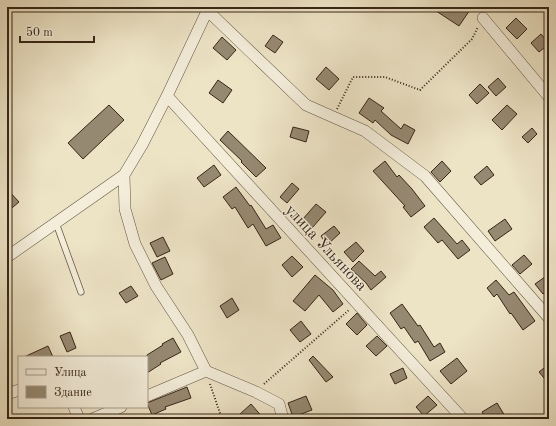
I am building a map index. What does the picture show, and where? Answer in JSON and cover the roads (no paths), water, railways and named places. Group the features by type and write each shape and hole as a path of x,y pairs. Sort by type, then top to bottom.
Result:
{"street":[{"path":"7,257 124,175 142,145 209,9 306,105 365,131 425,176 549,318"},
{"path":"483,18 549,97"},
{"name":"улица Ульянова","path":"167,96 463,419"},
{"path":"124,175 125,209 135,244 156,286 188,335 206,371 256,392 278,404 283,419"},
{"path":"148,396 206,371"},
{"path":"7,394 18,390"},
{"path":"74,408 79,419"},
{"path":"92,419 119,408"}],"lane":[{"path":"56,223 81,292"}]}
